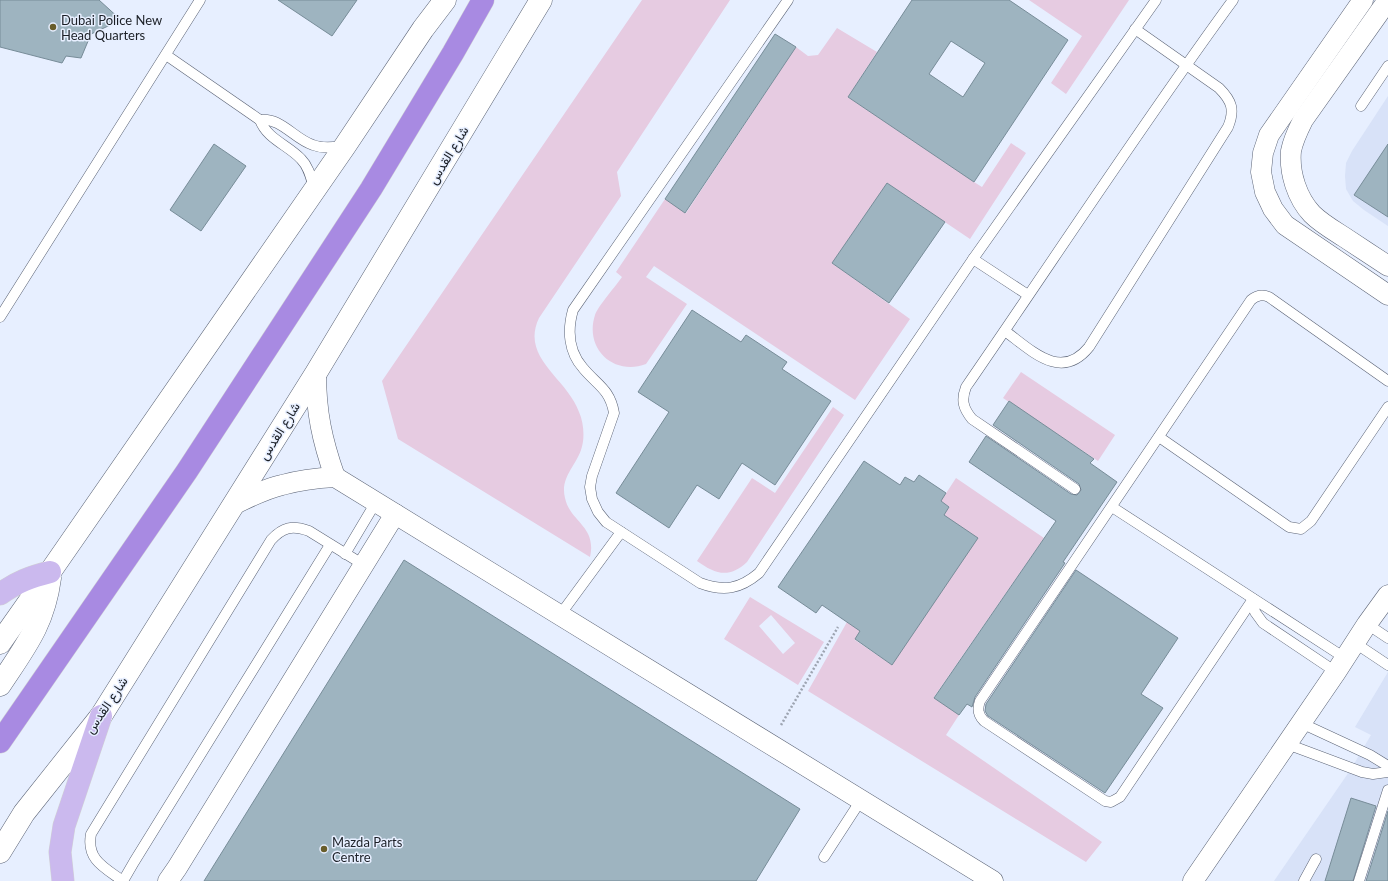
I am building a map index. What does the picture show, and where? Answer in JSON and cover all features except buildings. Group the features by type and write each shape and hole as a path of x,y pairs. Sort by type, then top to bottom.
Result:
{"highway":[{"path":"0,742 187,471 371,189 453,54 483,0"}],"main road":[{"path":"0,643 345,146 423,29 445,0"},
{"name":"شارع القدس","path":"0,852 24,813 101,716 316,373 541,0"},
{"path":"0,594 14,584 50,572"},
{"path":"0,685 38,626 48,592 50,572"},
{"path":"63,881 60,852 64,826 101,716"},
{"path":"0,832 7,830 24,813"}],"street":[{"path":"1363,0 1269,135 1263,153 1262,172 1265,192 1273,209 1285,224 1388,295"},
{"path":"1385,10 1303,120 1291,151 1291,168 1295,185 1302,200 1312,214 1325,225 1388,266"},
{"path":"316,373 316,400 320,426 326,452 335,477"},
{"path":"233,505 257,493 282,484 309,479 335,477 993,881"},
{"path":"168,881 395,514"},
{"path":"1194,881 1388,595"}],"lane":[{"path":"0,317 200,0"},
{"path":"788,0 574,310 571,319 571,346 575,356 582,368 607,393 612,402 614,413 592,476 590,487 592,499 598,512 606,522 700,583 712,588 738,586 750,581 759,573 973,259 1156,0"},
{"path":"1075,490 972,419 966,412 963,404 963,396 966,387 1028,295 1185,65 1233,0"},
{"path":"1005,331 1043,358 1053,363 1063,364 1073,362 1082,356 1228,127 1232,117 1232,106 1227,95 1135,29"},
{"path":"166,56 260,120 262,126 271,135 302,160 307,167 315,189"},
{"path":"1362,106 1388,66"},
{"path":"260,120 266,119 278,123 312,145 330,148 345,146"},
{"path":"973,259 1028,295"},
{"path":"1253,599 1120,797 1114,801 1105,801 984,721 980,716 978,709 980,701 1251,300 1258,296 1264,295 1269,297 1388,381"},
{"path":"1159,437 1289,527 1301,529 1311,521 1388,407"},
{"path":"345,554 376,502"},
{"path":"1112,507 1345,658"},
{"path":"330,545 123,881 96,861 91,852 89,842 91,834 267,546 278,532 288,528 299,528 309,531 364,565"},
{"path":"560,615 621,532"},
{"path":"1253,599 1255,612 1264,623 1345,658 1388,665"},
{"path":"1367,624 1388,638"},
{"path":"1301,723 1370,755 1388,766"},
{"path":"1287,744 1362,772 1373,774 1388,772"},
{"path":"1359,881 1388,790"},
{"path":"824,858 861,800"},
{"path":"1304,881 1316,859"}],"path":[{"path":"770,744 838,627"}],"shaded area":[{"path":"642,0 730,0 617,172 621,196 539,318 535,332 536,345 540,356 573,400 582,421 583,436 581,450 566,479 564,491 568,506 590,538 590,557 398,439 382,381"},
{"path":"1029,0 1129,0 1066,94 1051,83 1082,36"},
{"path":"837,28 877,52 848,97 974,182 982,187 1011,143 1026,153 970,239 887,183 832,263 910,319 855,400 654,266 646,277 687,304 646,364 634,367 623,366 613,363 604,357 598,349 594,339 593,327 595,315 603,301 622,277 616,272 665,199 686,213 796,47 808,56 818,55"},
{"path":"1388,96 1388,226 1353,201 1346,189 1345,176 1346,163 1352,151"},
{"path":"1021,372 1115,435 1098,461 1003,398"},
{"path":"833,407 844,415 747,562 734,571 722,573 716,572 697,561 752,478 775,493"},
{"path":"956,478 1044,538 934,697 959,715 946,735 1102,842 1086,862 808,691 847,622 860,631 855,640 892,665 944,515 949,507 941,501"},
{"path":"750,597 824,642 798,685 724,639","holes":["771,615 795,643 783,654 759,626"]},
{"path":"1388,672 1388,881 1274,881 1351,769 1371,735 1355,727"}],"place":[{"name":"Dubai Police New Head Quarters","path":"53,27"},
{"name":"Mazda Parts Centre","path":"324,849"}]}
